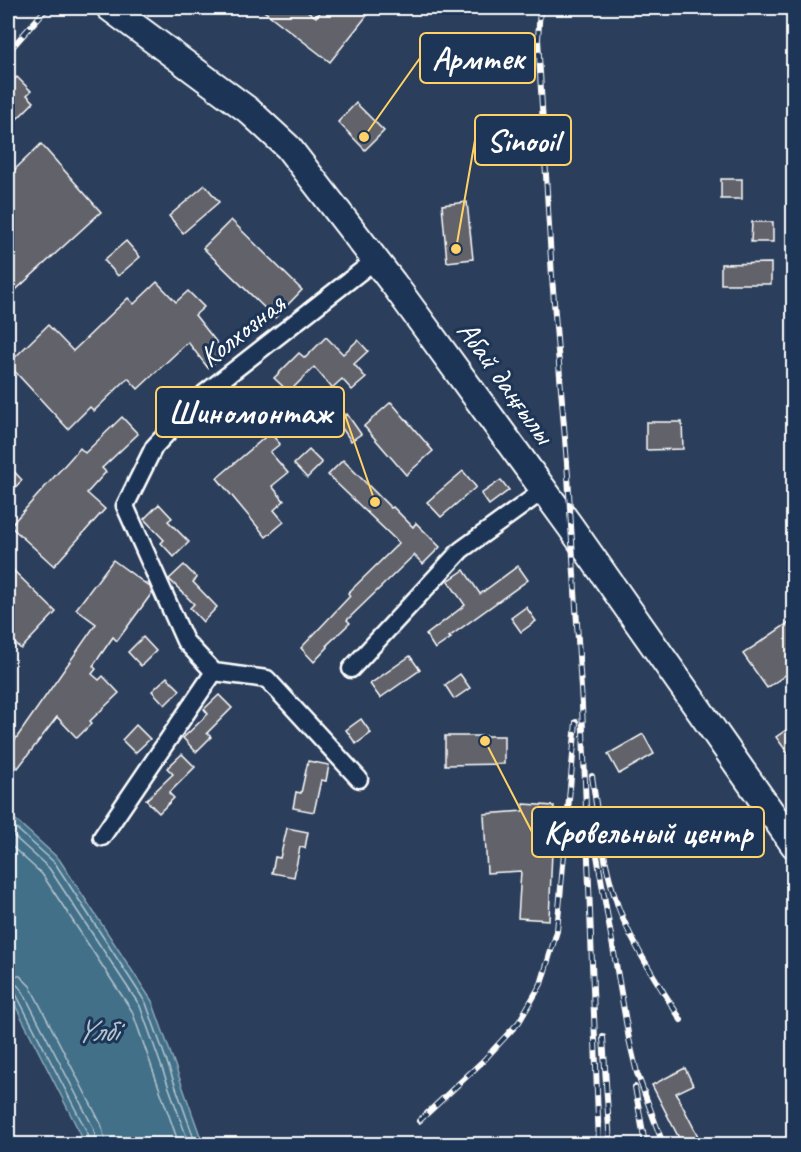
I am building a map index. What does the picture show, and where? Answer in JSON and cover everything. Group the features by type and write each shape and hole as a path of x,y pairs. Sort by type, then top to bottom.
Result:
{"main road":[{"name":"Абай даңғылы","path":"110,8 249,110 288,147 393,284 544,490 794,845"}],"street":[{"name":"Колхозная","path":"214,672 185,641 125,506 154,447 204,393 374,261"},
{"path":"351,669 461,550 544,490"},
{"path":"102,837 214,672 267,680 359,778"}],"water":[{"name":"Үлбі","path":"8,813 59,859 152,1001 203,1144 84,1144 8,991"}],"building":[{"path":"260,8 303,8 316,17 324,8 373,8 330,62"},
{"path":"8,74 14,80 17,77 31,91 27,95 34,102 8,128"},
{"path":"356,103 384,131 365,150 338,122"},
{"path":"41,144 101,212 8,297 8,176"},
{"path":"721,179 742,179 742,199 721,199"},
{"path":"205,185 219,202 183,233 169,216"},
{"path":"467,202 473,259 447,262 442,205"},
{"path":"231,220 302,290 275,318 203,248"},
{"path":"752,222 773,222 773,242 751,242"},
{"path":"126,241 140,257 118,276 104,260"},
{"path":"771,263 771,284 721,284 721,264"},
{"path":"157,282 176,302 188,291 204,307 195,315 226,354 208,368 188,342 138,389 128,378 94,411 90,407 68,429 8,364 48,325 73,351 128,298 134,304"},
{"path":"326,337 343,354 358,340 368,351 354,364 366,378 352,390 342,379 332,388 314,367 289,392 274,378 299,353 305,358"},
{"path":"391,402 433,451 406,475 364,426"},
{"path":"347,414 361,434 351,441 337,421"},
{"path":"122,417 138,434 102,468 106,472 87,493 105,509 54,566 10,526 80,448 85,453"},
{"path":"646,422 682,422 683,449 646,450"},
{"path":"270,433 280,444 270,452 288,473 272,486 284,501 274,510 284,522 266,537 217,478"},
{"path":"309,450 322,463 307,478 294,464"},
{"path":"343,460 391,508 393,507 413,527 416,523 440,547 423,564 414,555 347,620 350,623 327,645 328,647 314,662 301,648 350,596 348,593 399,543 328,475"},
{"path":"8,465 22,480 8,495"},
{"path":"463,471 476,487 441,517 427,502"},
{"path":"501,480 509,490 489,505 481,494"},
{"path":"159,504 172,518 168,521 189,542 174,557 161,543 164,540 144,519"},
{"path":"113,560 150,587 152,593 117,641 113,637 93,666 96,669 92,674 99,680 103,676 119,693 90,721 92,723 77,738 57,717 18,768 8,760 8,750 96,624 76,609"},
{"path":"184,565 197,578 193,582 217,607 203,622 190,608 194,604 169,579"},
{"path":"518,566 528,580 435,649 426,635 465,605 448,581 464,570 480,594"},
{"path":"13,570 56,612 21,649 8,637 8,576"},
{"path":"526,607 536,621 521,632 511,618"},
{"path":"794,619 794,669 767,688 743,654"},
{"path":"143,637 156,651 141,666 128,652"},
{"path":"410,656 420,670 380,698 370,684"},
{"path":"460,674 470,688 454,699 445,685"},
{"path":"167,677 180,690 165,705 152,691"},
{"path":"219,695 232,708 207,733 211,737 196,752 183,738 208,714 204,709"},
{"path":"361,719 371,733 356,744 346,730"},
{"path":"136,725 150,739 135,753 122,740"},
{"path":"789,728 794,735 794,762 776,737"},
{"path":"643,734 654,754 619,774 608,754"},
{"path":"445,736 504,736 504,764 445,765"},
{"path":"182,754 195,767 169,793 174,798 159,813 146,800 173,774 167,768"},
{"path":"308,761 329,765 326,781 321,780 314,812 293,808 296,792 301,793"},
{"path":"524,804 554,806 549,920 518,918 521,871 487,873 484,814 523,811"},
{"path":"287,828 308,832 305,848 300,847 294,877 272,873 275,857 280,858"},
{"path":"685,1068 693,1085 676,1093 702,1144 682,1144 652,1085"}],"railway":[{"path":"8,52 47,8"},
{"path":"540,8 538,39 552,277 568,476 582,705 599,1144"},
{"path":"419,1121 483,1061 519,1022 541,984 557,931 576,722"},
{"path":"592,776 603,851 619,910 643,959 681,1020"},
{"path":"595,844 629,1039 637,1073 663,1144"},
{"path":"603,1037 610,1144"},
{"path":"635,1087 645,1144"}],"place":[{"name":"Армтек","path":"364,137"},
{"name":"Sinooil","path":"456,249"},
{"name":"Шиномонтаж","path":"375,502"},
{"name":"Кровельный центр","path":"485,741"}]}
